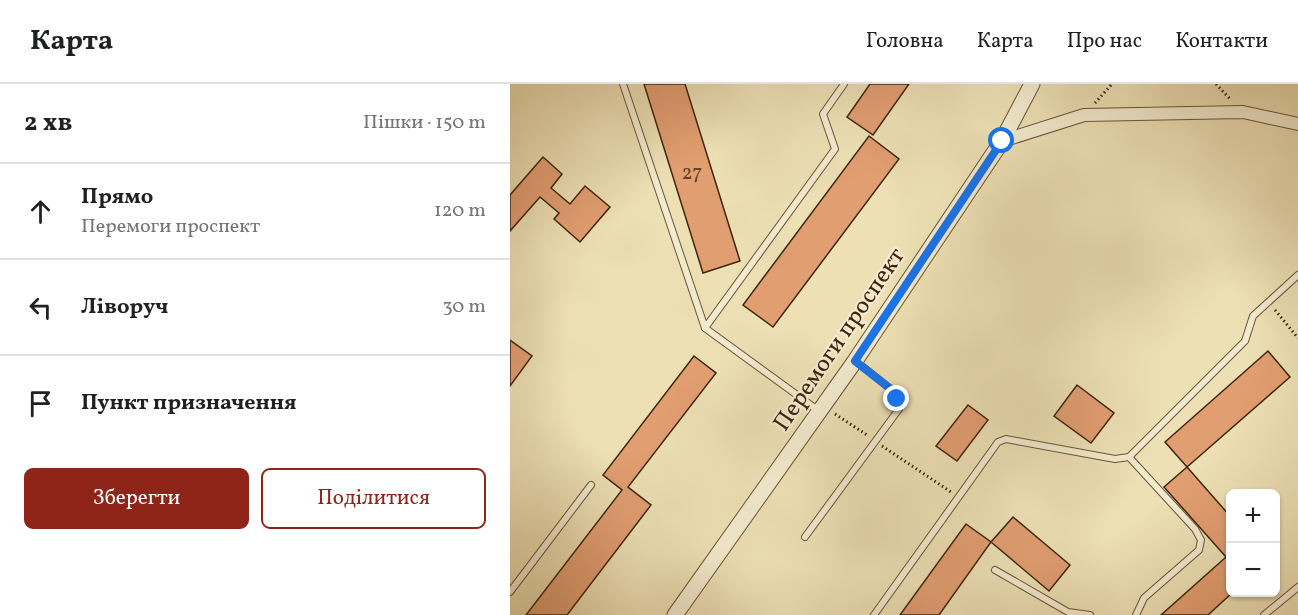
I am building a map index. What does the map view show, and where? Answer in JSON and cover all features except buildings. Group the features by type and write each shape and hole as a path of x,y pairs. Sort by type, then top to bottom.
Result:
{"street":[{"name":"Перемоги проспект","path":"675,615 855,361 1002,141 1032,84"},
{"path":"1002,141 1084,115 1243,112 1298,124"}],"lane":[{"path":"623,84 705,327 822,409"},
{"path":"705,327 835,149 824,114 844,84"},
{"path":"874,615 993,447 1006,439 1115,459 1129,457 1245,341 1253,316 1298,275"},
{"path":"805,537 899,409 892,390 855,361"},
{"path":"1129,457 1195,529 1201,540 1199,550 1144,598 1136,615"},
{"path":"510,592 591,485"},
{"path":"995,570 1068,612 1090,615"},
{"path":"1264,615 1298,587"}],"path":[{"path":"1084,115 1112,84"},
{"path":"1268,302 1298,338"},
{"path":"822,409 958,496"}],"route":[{"path":"897,399 892,390 855,361 1002,141"}]}
